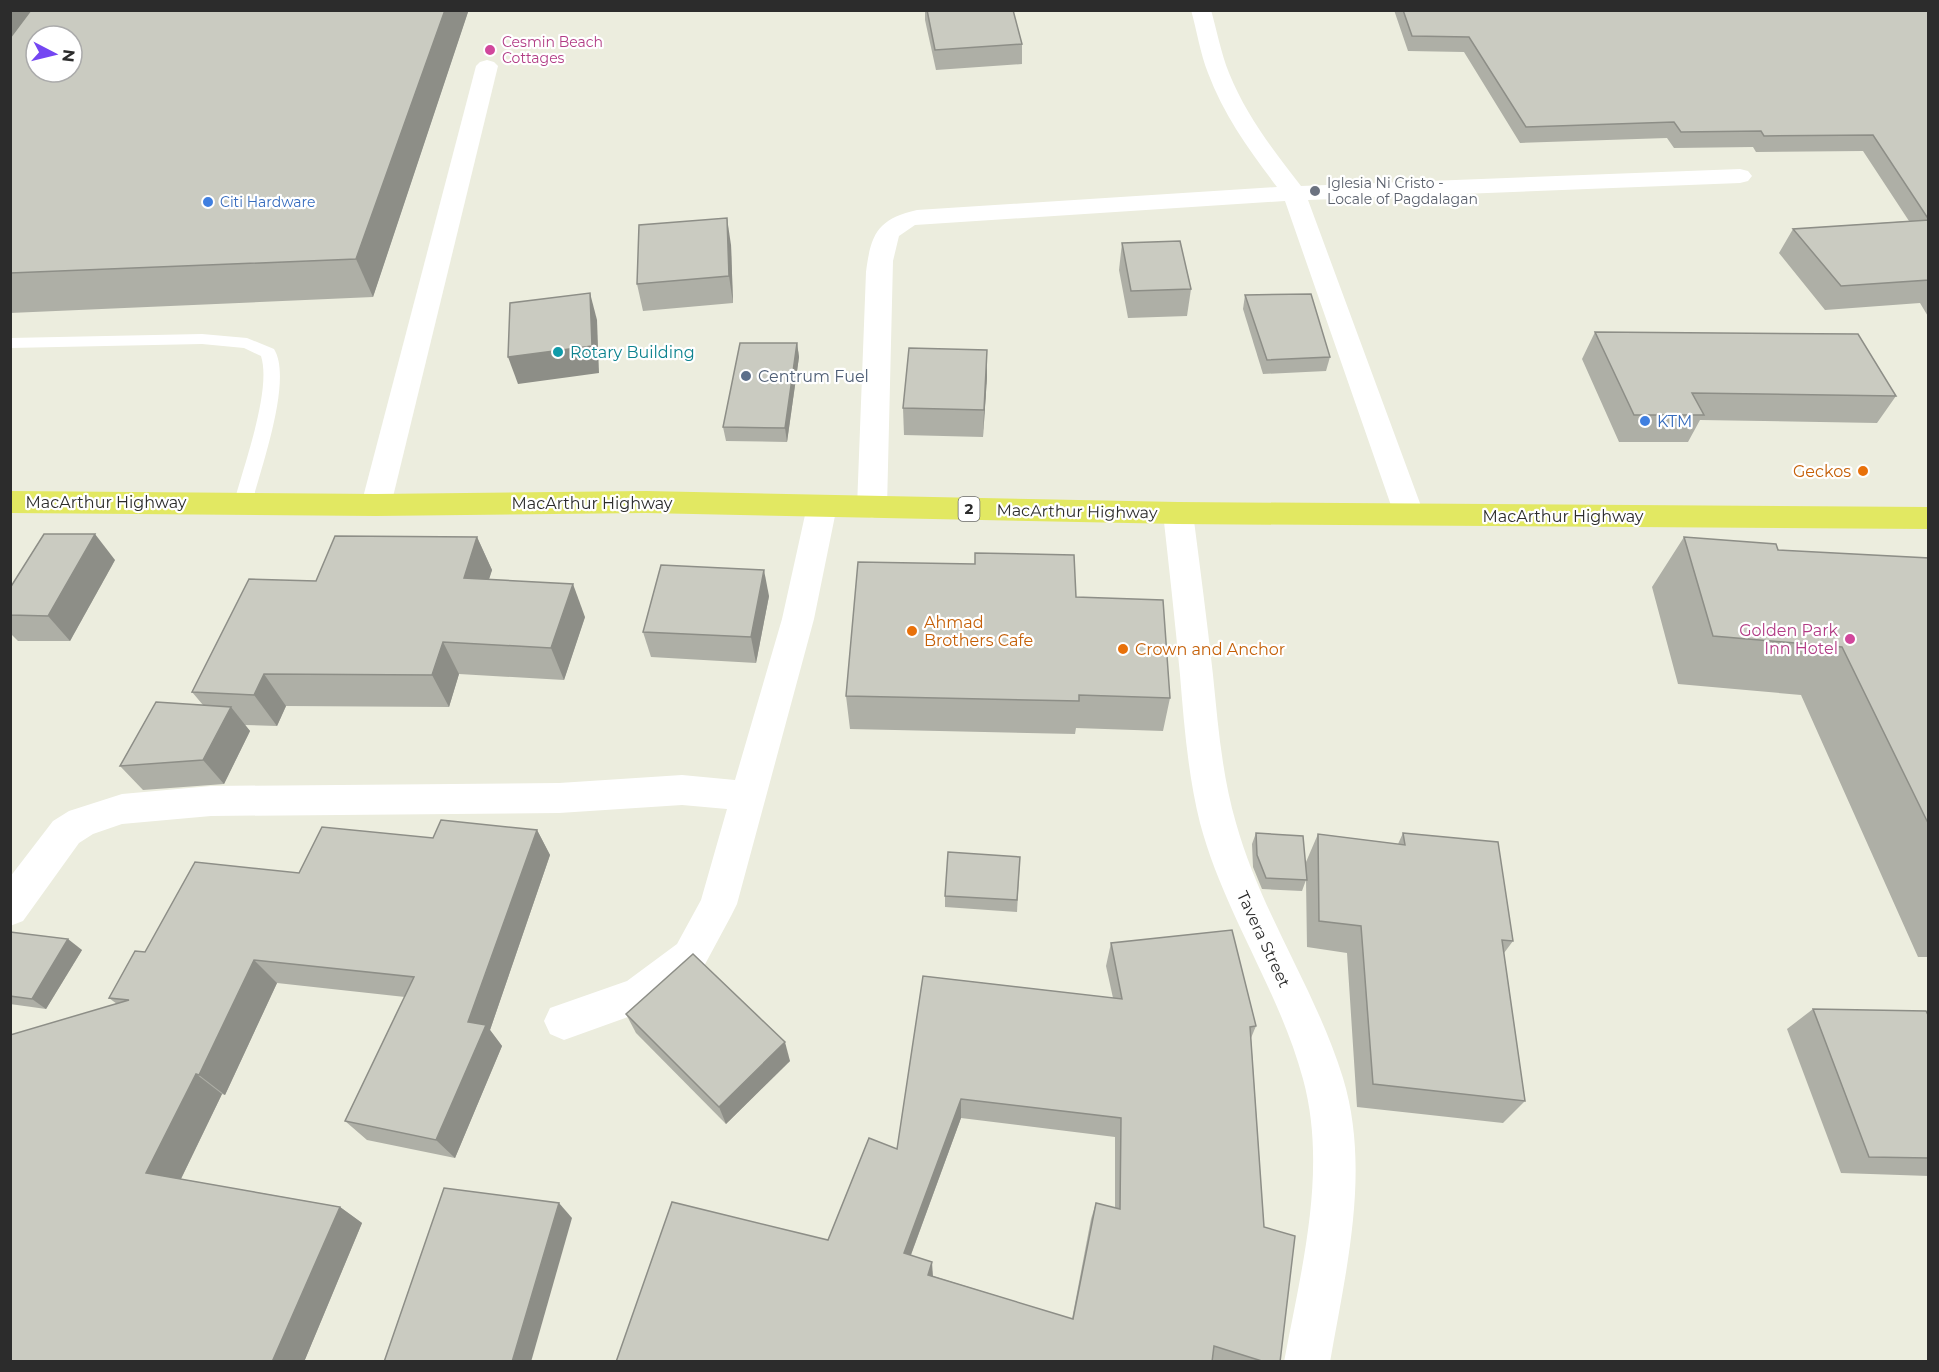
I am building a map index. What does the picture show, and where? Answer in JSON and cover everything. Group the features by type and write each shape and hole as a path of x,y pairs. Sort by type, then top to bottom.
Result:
{"highway":[{"name":"MacArthur Highway","path":"10,502 376,505 522,502 1178,513 1929,518"}],"street":[{"path":"1201,10 1218,72 1228,95 1251,137 1294,193 1409,514"},
{"path":"376,505 487,66"},
{"path":"872,507 879,272 883,246 895,224 917,217 1294,193 1740,176"},
{"path":"564,1021 639,995 690,956 718,904 798,619 822,506"},
{"name":"Tavera Street","path":"1178,513 1206,764 1218,823 1235,877 1304,1028 1323,1080 1332,1123 1335,1182 1307,1362"},
{"path":"10,909 66,832 82,822 122,809 211,801 559,798 682,790 748,796"}],"lane":[{"path":"10,344 202,339 247,343 268,353 273,368 270,398 243,503"}],"building":[{"name":"Citi Hardware","path":"31,10 445,10 356,259 10,273 10,38"},
{"path":"927,10 1013,10 1022,44 935,50"},
{"path":"1403,10 1929,10 1929,220 1873,135 1764,136 1761,131 1681,132 1674,122 1526,127 1469,37 1412,36"},
{"path":"727,218 729,276 637,284 639,225"},
{"path":"1929,220 1929,280 1841,286 1793,229"},
{"path":"1180,241 1191,289 1131,291 1122,243"},
{"path":"590,293 592,346 508,357 510,303"},
{"path":"1311,294 1330,357 1267,360 1245,295"},
{"path":"1595,332 1858,334 1896,396 1692,393 1704,415 1634,415"},
{"path":"740,343 797,343 785,428 723,427"},
{"path":"909,348 987,350 984,410 903,408"},
{"path":"44,534 95,534 48,616 10,615 10,588"},
{"path":"335,536 477,537 464,578 573,584 551,648 443,642 432,675 264,674 254,695 192,692 249,579 316,581"},
{"path":"1684,537 1776,544 1778,550 1929,558 1929,825 1842,647 1713,636"},
{"path":"975,553 1074,555 1076,597 1163,600 1170,698 1079,695 1079,701 846,696 858,562 975,564"},
{"path":"661,565 764,570 751,637 643,632"},
{"path":"156,702 231,707 203,760 120,766"},
{"path":"441,820 537,830 468,1022 486,1025 436,1140 345,1121 414,977 254,960 199,1075 196,1074 146,1173 340,1207 272,1362 10,1362 10,1035 129,1000 109,998 135,951 145,952 195,862 299,873 322,827 433,838"},
{"path":"1256,833 1303,836 1307,880 1266,878 1257,855"},
{"path":"1403,833 1498,842 1513,941 1502,940 1525,1101 1373,1084 1361,926 1319,921 1318,834 1405,845"},
{"path":"948,852 1020,857 1017,900 945,896"},
{"path":"1232,930 1256,1026 1250,1027 1264,1227 1295,1236 1280,1362 1265,1362 1214,1346 1212,1362 616,1362 672,1202 828,1240 869,1138 897,1149 923,976 1122,999 1111,943","holes":["961,1099 1121,1118 1120,1209 1096,1203 1073,1319 928,1275 932,1262 904,1253"]},
{"path":"10,932 68,939 32,999 10,996"},
{"path":"693,954 785,1042 719,1107 626,1014"},
{"path":"1813,1009 1926,1011 1929,1017 1929,1158 1869,1157"},
{"path":"444,1188 559,1203 512,1362 384,1362"}],"place":[{"name":"Cesmin Beach Cottages","path":"490,50"},
{"name":"Iglesia Ni Cristo - Locale of Pagdalagan","path":"1315,191"},
{"name":"Citi Hardware","path":"208,202"},
{"name":"Rotary Building","path":"558,352"},
{"name":"Centrum Fuel","path":"746,376"},
{"name":"KTM","path":"1645,421"},
{"name":"Geckos","path":"1863,471"},
{"name":"Ahmad Brothers Cafe","path":"912,631"},
{"name":"Golden Park Inn Hotel","path":"1850,639"},
{"name":"Crown and Anchor","path":"1123,649"}]}
